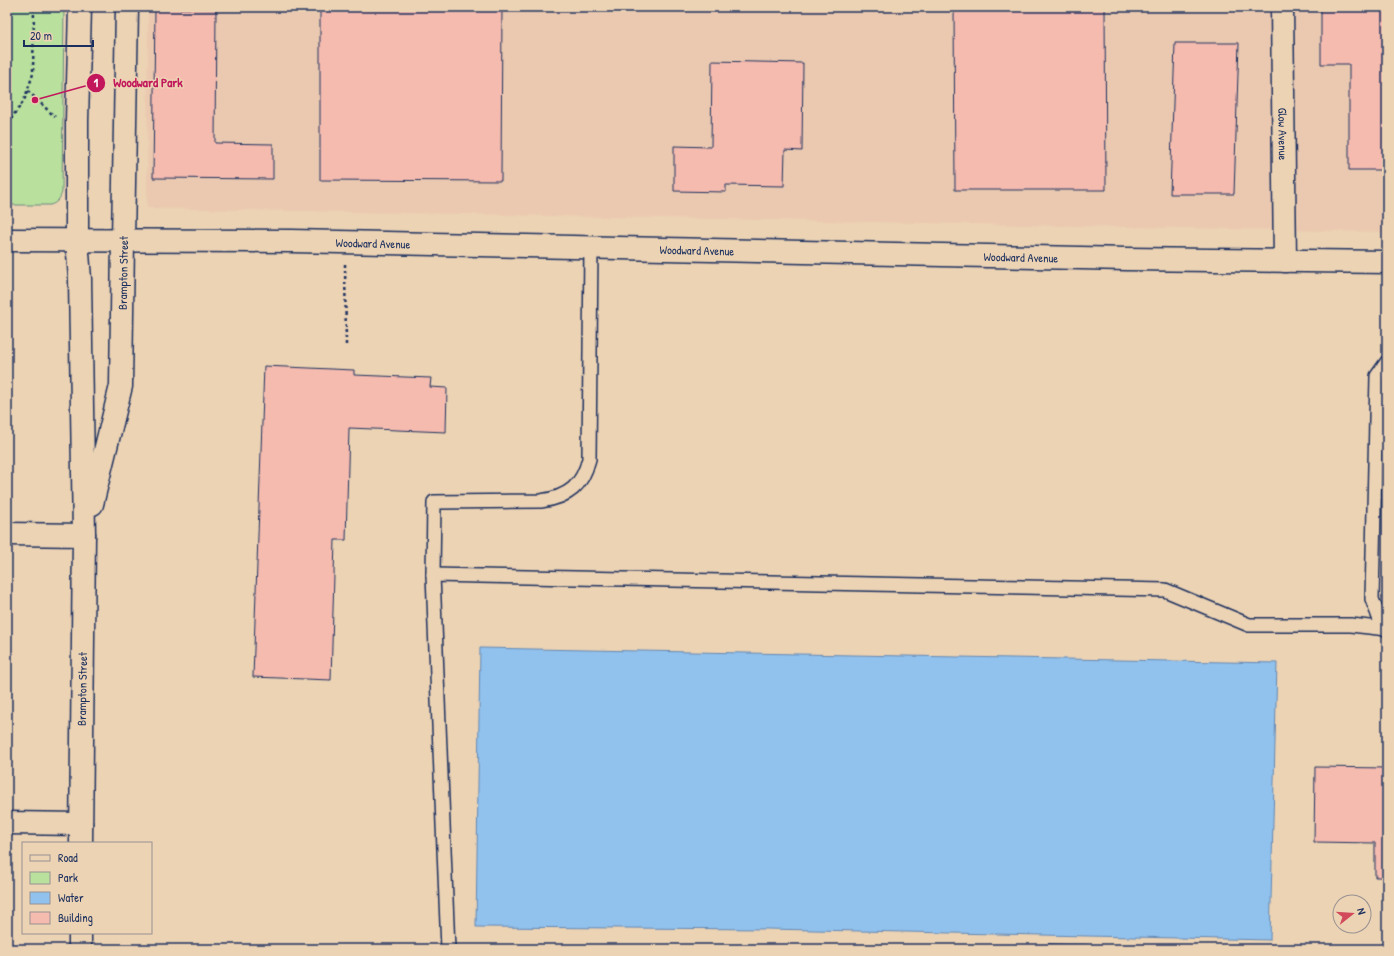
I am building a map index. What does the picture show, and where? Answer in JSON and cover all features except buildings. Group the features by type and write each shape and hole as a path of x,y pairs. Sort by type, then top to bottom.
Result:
{"street":[{"name":"Brampton Street","path":"80,7 77,121 77,240 80,279 84,535 81,833"},
{"name":"Brampton Street","path":"84,535 121,386 127,7"},
{"name":"Glow Avenue","path":"1282,7 1284,261"},
{"name":"Woodward Avenue","path":"7,240 344,242 1387,262"},
{"path":"7,534 84,535"},
{"path":"7,824 81,833"},
{"path":"80,934 80,949"}],"lane":[{"path":"448,949 433,575 434,502 541,501 555,499 568,493 578,484 586,472 589,459 592,247"},
{"path":"433,575 1165,590 1250,625 1386,626 1372,598 1377,376 1387,362"}],"path":[{"path":"7,124 24,101 33,74 34,7"},
{"path":"28,91 55,118 77,121"},
{"path":"344,242 346,345"}],"shaded area":[{"path":"148,7 1387,7 1387,232 147,208"}],"green space":[{"path":"7,7 64,7 62,192 58,200 50,205 7,205"}],"water":[{"path":"480,648 1277,663 1270,940 768,929 476,927"}],"place":[{"name":"Woodward Park","path":"35,100"}]}
